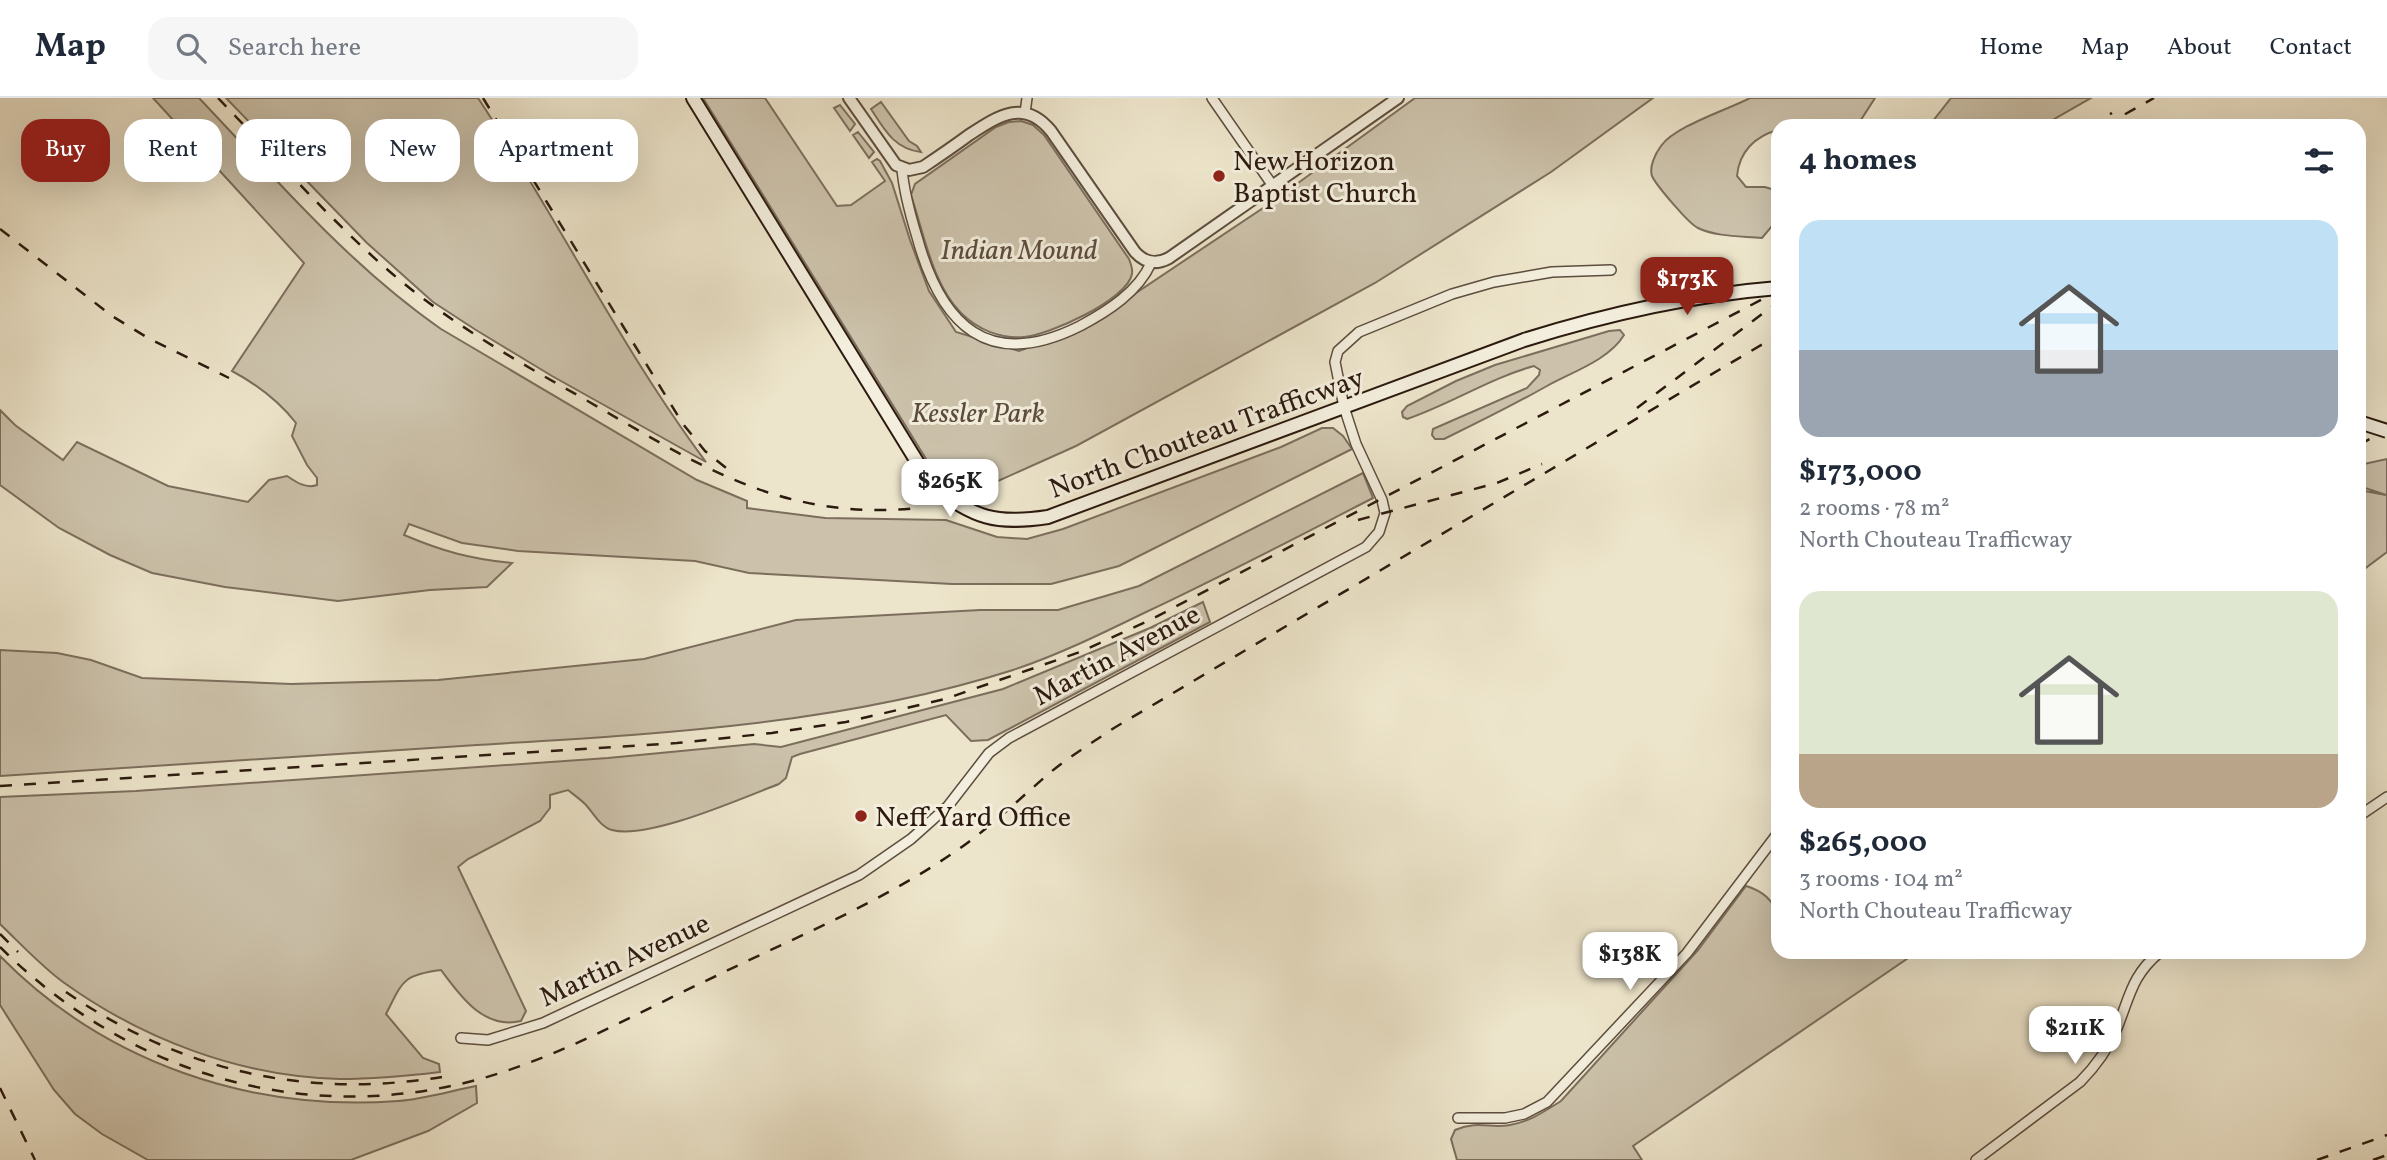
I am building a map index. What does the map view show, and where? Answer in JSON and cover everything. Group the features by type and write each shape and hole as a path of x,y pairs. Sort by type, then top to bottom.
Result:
{"main road":[{"name":"North Chouteau Trafficway","path":"693,98 932,486 960,506 989,519 1017,522 1048,517 1524,340 1593,318 1727,292 1771,289"},
{"path":"2366,424 2387,431"}],"street":[{"path":"849,98 902,169 904,193 920,251 941,298 957,319 976,334 1015,344 1052,338 1096,317 1143,280 1151,263"},
{"path":"1025,113 1027,98"},
{"path":"1212,98 1273,186"},
{"path":"902,169 916,170 923,167 1000,115 1009,112 1025,113 1040,119 1046,125 1135,252 1151,263 1169,258 1391,100"},
{"name":"Martin Avenue","path":"461,1038 488,1040 543,1023 859,875 911,839 948,806 989,753 1009,738 1366,547 1380,532 1384,506 1356,444 1345,407 1335,362 1338,351 1359,332 1452,294 1494,282 1552,272 1611,270"},
{"path":"2366,811 2387,797"},
{"path":"1458,1118 1505,1118 1524,1114 1547,1102 1687,953 1771,842"},
{"path":"1976,1160 2080,1082 2093,1069 2117,1027 2146,959"}],"green space":[{"path":"153,98 199,98 219,119 172,119"},
{"path":"226,98 478,98 492,119 474,119 474,182 531,182 645,373 706,462 476,330 433,302 367,243 308,182 351,182 351,119 246,119"},
{"name":"Kessler Park","path":"703,98 765,98 837,206 851,205 885,181 872,162 877,159 880,161 892,183 929,291 956,332 1019,351 1085,327 1272,202 1415,98 1653,98 1551,172 1375,283 1076,446 960,498 944,488"},
{"path":"1750,98 1875,98 1862,119 1771,119 1771,133 1755,141 1745,152 1737,176 1746,187 1771,189 1771,227 1762,238 1721,235 1698,228 1655,181 1651,172 1652,165 1661,146 1689,125"},
{"path":"1951,98 2091,98 2054,119 1934,119"},
{"path":"881,102 909,141 921,152 904,147 885,131 871,109"},
{"path":"840,105 855,124 850,131 834,108"},
{"name":"Indian Mound","path":"1021,121 1033,125 1044,135 1129,259 1132,274 1117,295 1086,314 1036,335 1015,337 982,329 961,313 951,301 936,273 911,195 915,184 996,127"},
{"path":"222,123 236,138 236,182 278,182 375,277 441,329 697,480 747,501 747,508 825,518 946,520 997,537 1027,539 1063,529 1281,447 1322,428 1333,428 1352,449 1119,566 1051,584 952,584 749,573 695,561 518,551 462,543 409,524 404,535 418,541 469,557 512,563 487,587 430,590 338,601 225,587 152,573 59,528 0,485 0,410 15,425 63,460 77,442 168,486 248,502 269,480 287,476 298,483 317,485 317,478 292,436 296,423 267,394 232,371 304,263 222,173"},
{"path":"858,132 874,152 869,158 853,135"},
{"path":"1620,330 1624,335 1617,344 1589,365 1444,439 1435,439 1432,435 1433,429 1527,388 1539,375 1540,370 1534,366 1518,371 1423,413 1407,419 1403,417 1402,412 1407,406 1495,365"},
{"path":"2387,459 2387,552 2366,568 2366,491 2386,495 2366,488 2366,464"},
{"path":"1363,473 1373,498 1112,629 1013,670 948,689 815,715 680,731 0,776 0,650 57,653 91,660 142,678 291,684 438,680 644,659 796,620 980,610 1058,610 1139,586"},
{"path":"1203,602 1210,622 988,740 971,741 946,715 792,757 786,778 779,784 695,816 648,829 612,830 604,826 585,804 568,790 550,795 550,808 540,821 458,867 526,1011 521,1021 508,1022 484,1016 465,1000 441,970 411,977 396,994 386,1014 423,1058 439,1064 440,1072 340,1079 303,1077 266,1071 194,1051 126,1021 63,982 0,924 0,797 136,791 608,758 754,744 781,747 1003,689 1150,628"},
{"path":"1746,886 1766,896 1771,902 1771,959 1907,959 1633,1146 1642,1160 1457,1160 1451,1139 1455,1130 1478,1125 1517,1124 1537,1116 1561,1101 1698,950"},
{"path":"0,956 41,993 86,1025 133,1052 183,1073 235,1088 288,1098 343,1102 408,1100 476,1086 477,1103 428,1131 351,1160 148,1160 102,1134 75,1114 54,1090 0,1005"}],"railway":[{"path":"218,98 323,208 389,271 457,323 530,368 661,443 740,482 780,496 823,506 869,510 919,508"},
{"path":"483,98 683,424 705,451 735,475"},
{"path":"2116,119 2154,98"},
{"path":"2101,119 2112,113"},
{"path":"0,229 112,316 148,338 229,378"},
{"path":"0,786 677,743 846,722 945,699 1080,652 1152,619 1771,295"},
{"path":"1637,408 1771,307"},
{"path":"0,947 50,991 104,1028 162,1057 222,1079 285,1092 349,1096 414,1092 480,1079 511,1069 600,1032 899,887 969,842 1052,771 1114,728 1771,339"},
{"path":"2366,441 2387,429"},
{"path":"1358,520 1497,483 1542,464"},
{"path":"0,934 18,952"},
{"path":"66,992 154,1042 245,1072 293,1081 341,1084 391,1083 442,1077"},
{"path":"0,1088 35,1160"},
{"path":"2317,1160 2387,1135"},
{"path":"2373,1160 2387,1155"}],"place":[{"name":"New Horizon Baptist Church","path":"1219,176"},
{"name":"Neff Yard Office","path":"861,816"}]}
